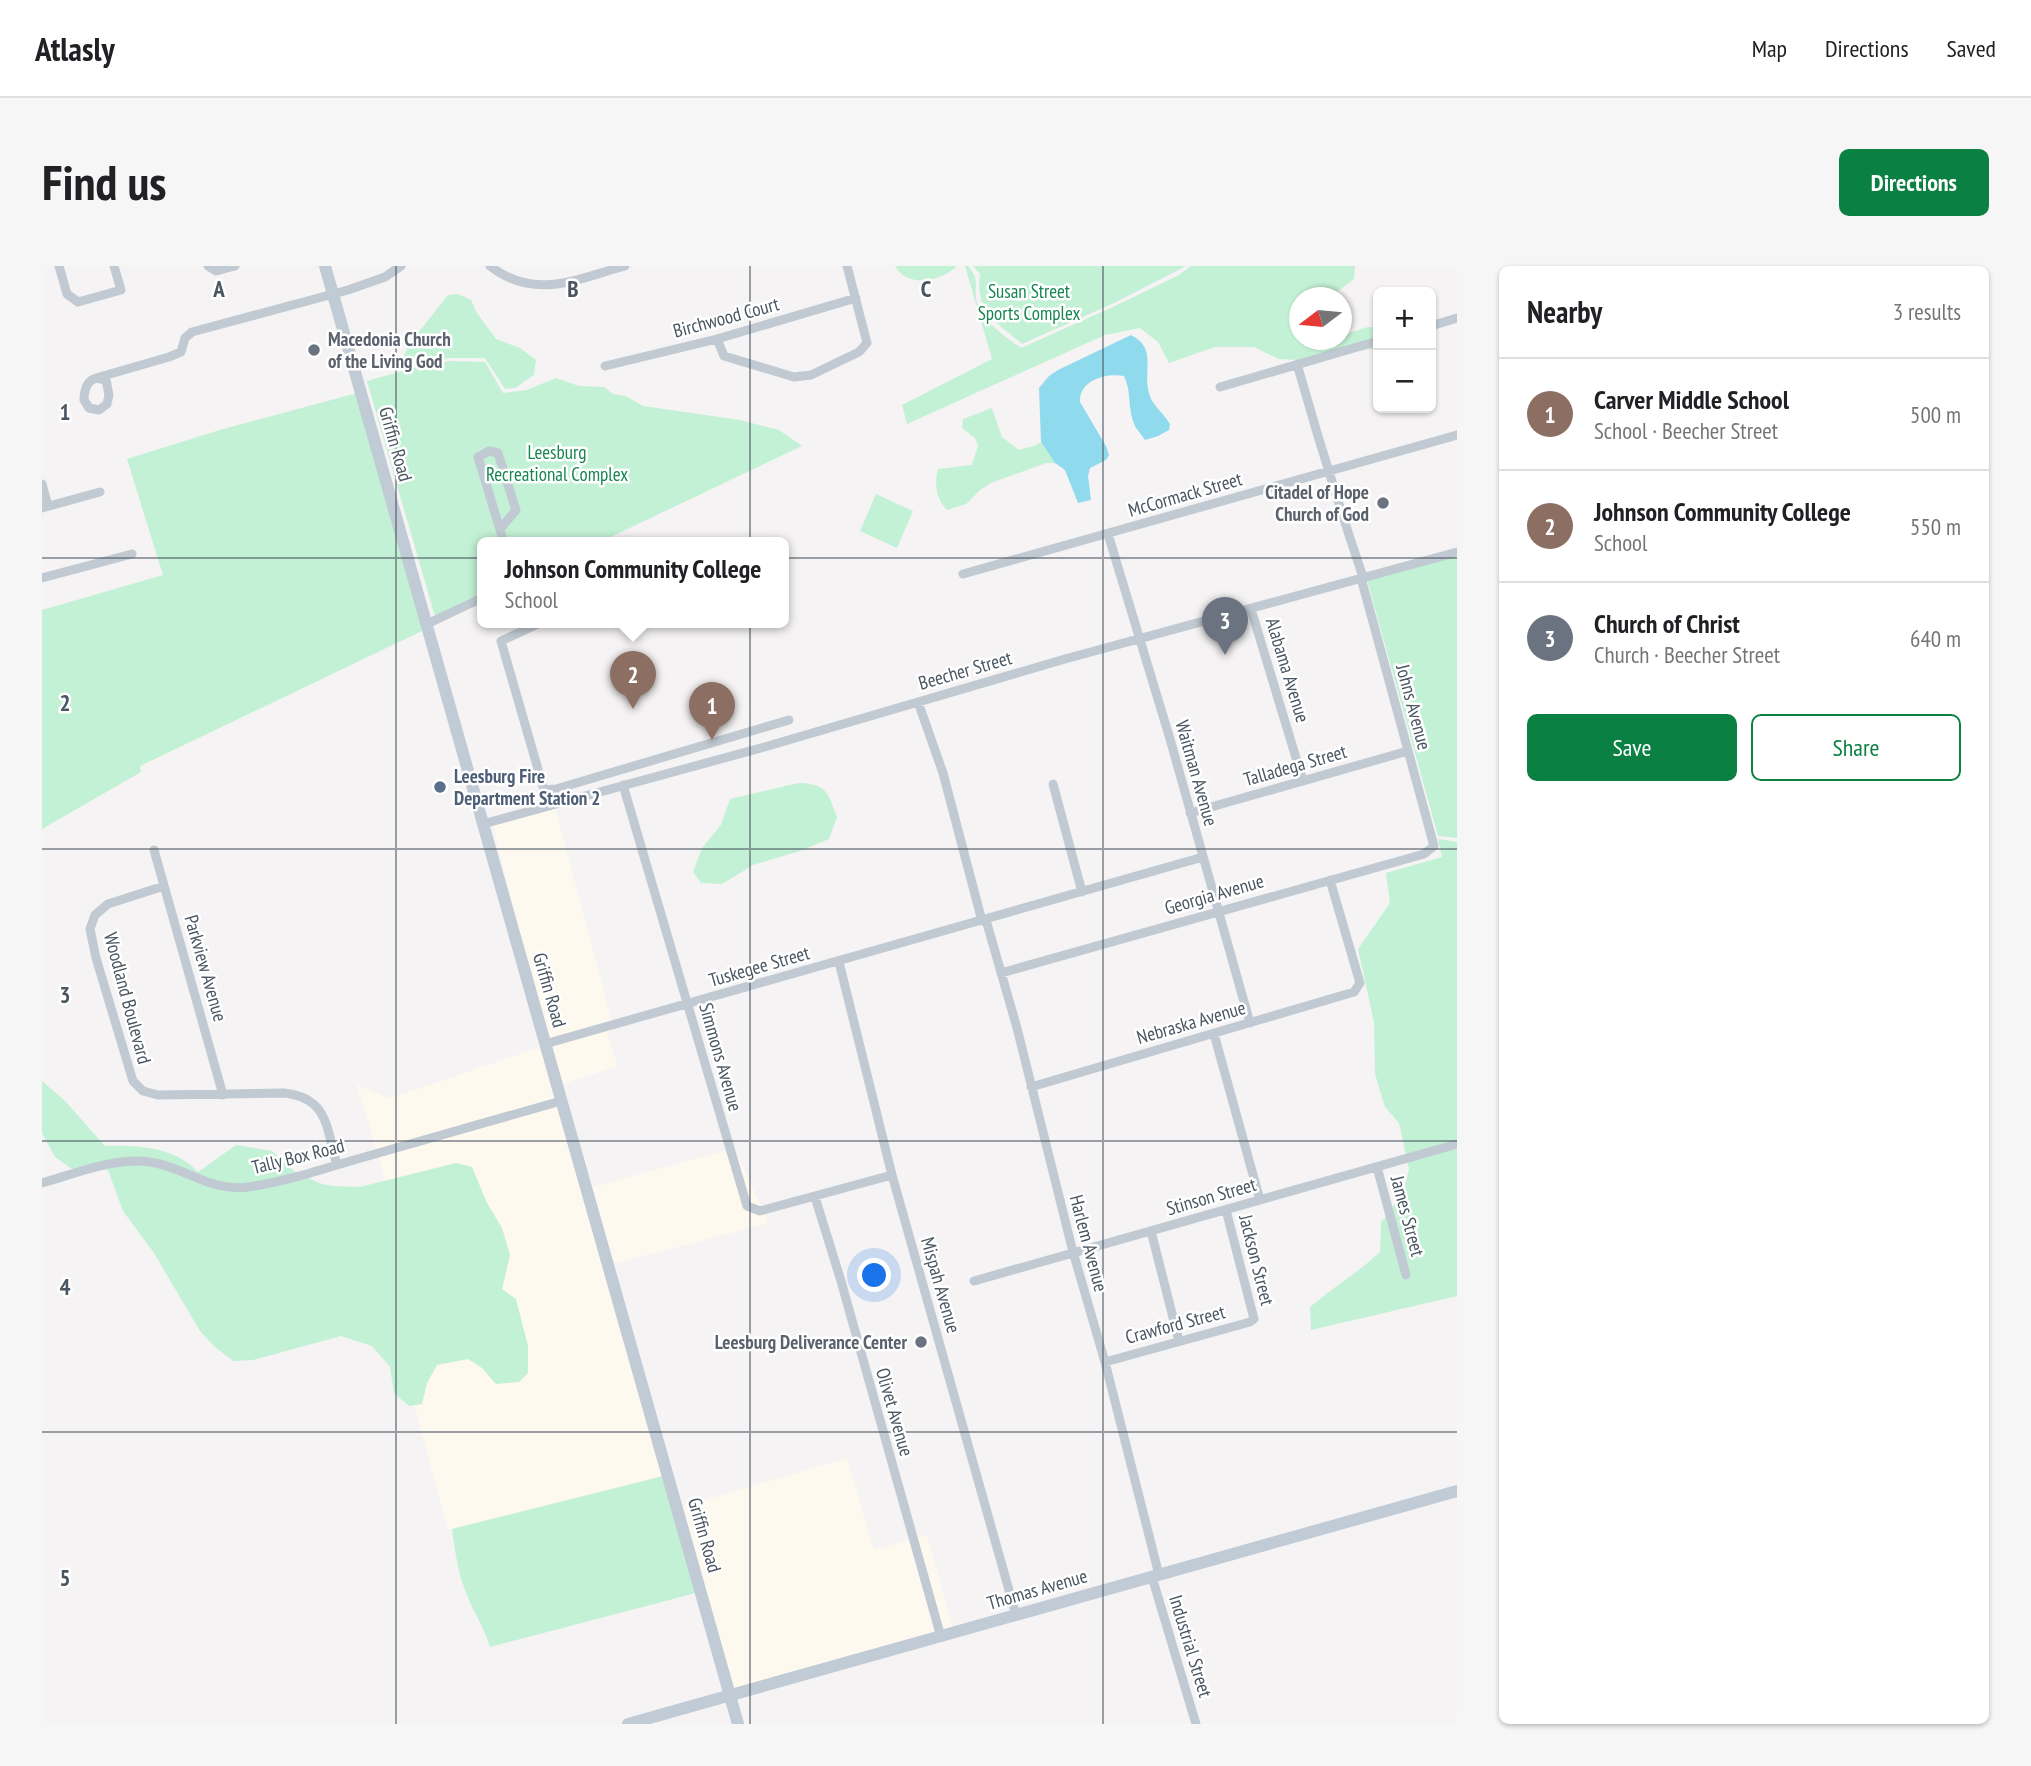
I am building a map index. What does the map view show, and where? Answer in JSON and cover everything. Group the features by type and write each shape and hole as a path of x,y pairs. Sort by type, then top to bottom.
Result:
{"street":[{"path":"59,266 67,294 78,302 121,290 114,266"},
{"path":"208,266 216,271 235,266"},
{"name":"Griffin Road","path":"325,266 738,1724"},
{"path":"96,377 178,354 185,338 191,332 385,277 401,266"},
{"path":"490,266 519,283 544,287 625,266"},
{"path":"717,339 724,356 794,377 811,375 859,352 865,346 865,335 847,266"},
{"name":"Birchwood Court","path":"606,366 717,339 856,298"},
{"path":"1436,324 1457,318"},
{"path":"1220,387 1373,342"},
{"name":"Johns Avenue","path":"1297,363 1362,577 1434,845"},
{"name":"McCormack Street","path":"962,574 1457,435"},
{"path":"500,529 516,510 498,453 489,451 478,457 502,537"},
{"path":"42,484 45,507 100,492"},
{"name":"Waitman Avenue","path":"1108,534 1250,1023"},
{"name":"Beecher Street","path":"483,824 1457,552"},
{"path":"42,578 132,554"},
{"path":"427,624 477,600"},
{"name":"Alabama Avenue","path":"1251,609 1303,781"},
{"path":"529,628 501,641 544,790 556,789 789,720"},
{"name":"Harlem Avenue","path":"918,702 943,773 1001,973 1073,1252 1105,1362 1156,1576"},
{"name":"Talladega Street","path":"1191,813 1408,751"},
{"path":"1053,784 1083,892"},
{"name":"Simmons Avenue","path":"623,785 744,1203 757,1211 815,1197"},
{"name":"Georgia Avenue","path":"1001,973 1424,853 1434,845"},
{"name":"Parkview Avenue","path":"154,850 223,1095"},
{"name":"Tuskegee Street","path":"545,1044 1203,857"},
{"name":"Nebraska Avenue","path":"1031,1087 1352,993 1360,984 1330,880"},
{"name":"Woodland Boulevard","path":"164,886 116,900 100,909 90,929 96,958 133,1081 138,1087 158,1096 284,1093 311,1100 324,1119 337,1165"},
{"name":"Mispah Avenue","path":"839,962 892,1175 1016,1615"},
{"path":"1214,1034 1260,1200"},
{"name":"Tally Box Road","path":"42,1184 104,1166 146,1161 219,1186 248,1187 337,1165 561,1101"},
{"name":"Stinson Street","path":"974,1281 1457,1144"},
{"name":"James Street","path":"1377,1167 1406,1275"},
{"path":"815,1197 892,1175"},
{"name":"Olivet Avenue","path":"815,1197 941,1637"},
{"name":"Jackson Street","path":"1226,1210 1254,1319"},
{"path":"1150,1231 1179,1341"},
{"name":"Crawford Street","path":"1105,1362 1254,1319"},
{"name":"Thomas Avenue","path":"628,1724 1457,1491"},
{"name":"Industrial Street","path":"1156,1576 1196,1724"}],"shaded area":[{"path":"555,807 614,1029 607,1034 618,1066 563,1084 593,1187 734,1148 769,1223 613,1264 525,958 493,824"},
{"path":"541,1047 663,1476 448,1530 414,1405 422,1404 427,1383 437,1365 468,1359 482,1368 497,1384 502,1289 510,1255 502,1228 487,1203 455,1163 386,1182 357,1085 390,1098"},
{"path":"847,1458 874,1550 927,1535 953,1629 733,1691 681,1507"}],"green space":[{"path":"895,266 957,266 943,276 916,280 900,273"},
{"path":"965,266 968,266 976,280 977,303 984,316 1021,348 1115,306 1179,275 1191,266 1355,266 1354,279 1343,287 1289,287 1289,350 1352,350 1352,332 1373,327 1373,349 1297,360 1279,359 1254,347 1215,347 1169,363 1158,342 1140,328 1105,335 907,424 902,405 992,359"},
{"name":"Susan Street Sports Complex","path":"973,266 1186,266 1114,303 1022,344 984,308 979,288 980,274"},
{"path":"458,294 471,300 496,339 520,348 536,360 534,375 515,388 505,389 485,358 450,358 397,369 410,343 448,295"},
{"name":"Leesburg Recreational Complex","path":"450,361 485,362 503,393 527,390 556,378 579,386 604,387 613,394 626,396 643,406 740,420 779,430 802,446 611,537 477,537 477,600 436,620 367,381"},
{"path":"357,393 424,630 140,766 141,772 42,829 42,610 163,575 127,459 223,429"},
{"path":"992,408 1002,437 1019,450 1041,442 1055,463 1046,463 991,483 966,504 947,510 937,491 938,469 972,465 978,446 975,438 962,428 963,419"},
{"path":"876,494 913,511 897,548 860,531"},
{"path":"1457,554 1457,838 1438,836 1367,580"},
{"path":"799,783 815,785 828,796 837,817 829,839 753,865 722,884 701,883 693,872 702,848 721,825 730,799"},
{"path":"1438,839 1457,842 1457,1296 1311,1330 1310,1307 1380,1252 1381,1223 1403,1192 1409,1169 1399,1123 1385,1107 1375,1074 1374,1022 1358,949 1390,903 1386,873 1442,857"},
{"path":"42,1081 65,1101 105,1146 155,1149 178,1157 198,1172 236,1145 272,1151 294,1171 331,1186 360,1187 456,1163 472,1167 487,1203 502,1228 510,1255 502,1289 516,1299 528,1346 528,1373 519,1382 496,1384 482,1368 468,1359 437,1365 427,1383 422,1404 409,1406 394,1393 390,1367 372,1346 341,1336 253,1360 233,1361 200,1331 154,1253 123,1211 108,1170 72,1169 55,1157 42,1133"},
{"path":"663,1476 696,1593 490,1647 464,1587 452,1529"}],"water":[{"path":"1131,335 1145,347 1150,396 1170,424 1169,430 1145,440 1133,420 1124,376 1102,377 1089,383 1081,394 1080,402 1109,455 1106,460 1090,468 1088,476 1091,500 1078,503 1065,470 1055,463 1041,442 1039,388 1058,370"}],"place":[{"name":"Macedonia Church of the Living God","path":"314,350"},
{"name":"Citadel of Hope Church of God","path":"1383,503"},
{"name":"Church of Christ","path":"1225,655"},
{"name":"Johnson Community College","path":"633,709"},
{"name":"Carver Middle School","path":"712,740"},
{"name":"Leesburg Fire Department Station 2","path":"440,787"},
{"name":"Leesburg Deliverance Center","path":"921,1342"}]}
